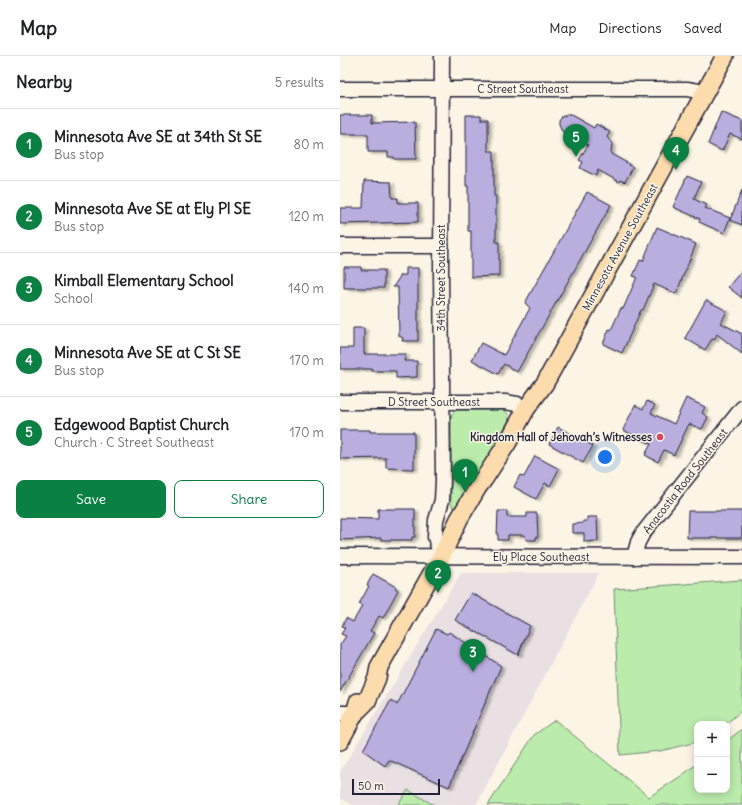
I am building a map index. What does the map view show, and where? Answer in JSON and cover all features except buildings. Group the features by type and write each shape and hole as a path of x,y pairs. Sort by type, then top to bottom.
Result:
{"main road":[{"name":"Minnesota Avenue Southeast","path":"340,741 348,713 359,697 373,670 379,667 441,557 459,519 508,442 526,409 548,376 702,91 719,56"},
{"name":"Minnesota Avenue Southeast","path":"702,91 725,56"},
{"name":"Minnesota Avenue Southeast","path":"441,557 460,535 478,506 484,491 484,479"}],"street":[{"name":"34th Street Southeast","path":"441,557 435,537 436,520 442,500 443,480 441,246 442,56"},
{"name":"C Street Southeast","path":"340,89 686,89 702,91"},
{"path":"340,246 441,246"},
{"name":"D Street Southeast","path":"340,402 509,402 526,409"},
{"name":"Anacostia Road Southeast","path":"634,557 638,542 643,533 742,408"},
{"path":"442,500 450,513 459,519"},
{"name":"Ely Place Southeast","path":"340,556 742,557"}],"shaded area":[{"path":"461,573 599,573 476,805 434,805 408,790 398,805 353,805 340,798 340,772"}],"green space":[{"path":"502,410 508,414 509,418 464,501 457,508 453,507 451,503 451,417 454,411"},
{"path":"742,580 742,710 729,721 694,721 694,743 660,751 620,755 614,589"},
{"path":"555,720 649,797 694,766 694,793 730,793 730,739 742,729 742,805 488,805 534,735"},
{"path":"408,790 434,805 398,805"}],"place":[{"name":"Edgewood Baptist Church","path":"576,157"},
{"name":"Minnesota Ave SE at C St SE","path":"676,170"},
{"name":"Kingdom Hall of Jehovah’s Witnesses","path":"660,437"},
{"name":"Minnesota Ave SE at 34th St SE","path":"465,492"},
{"name":"Minnesota Ave SE at Ely Pl SE","path":"438,593"},
{"name":"Kimball Elementary School","path":"473,672"}]}
